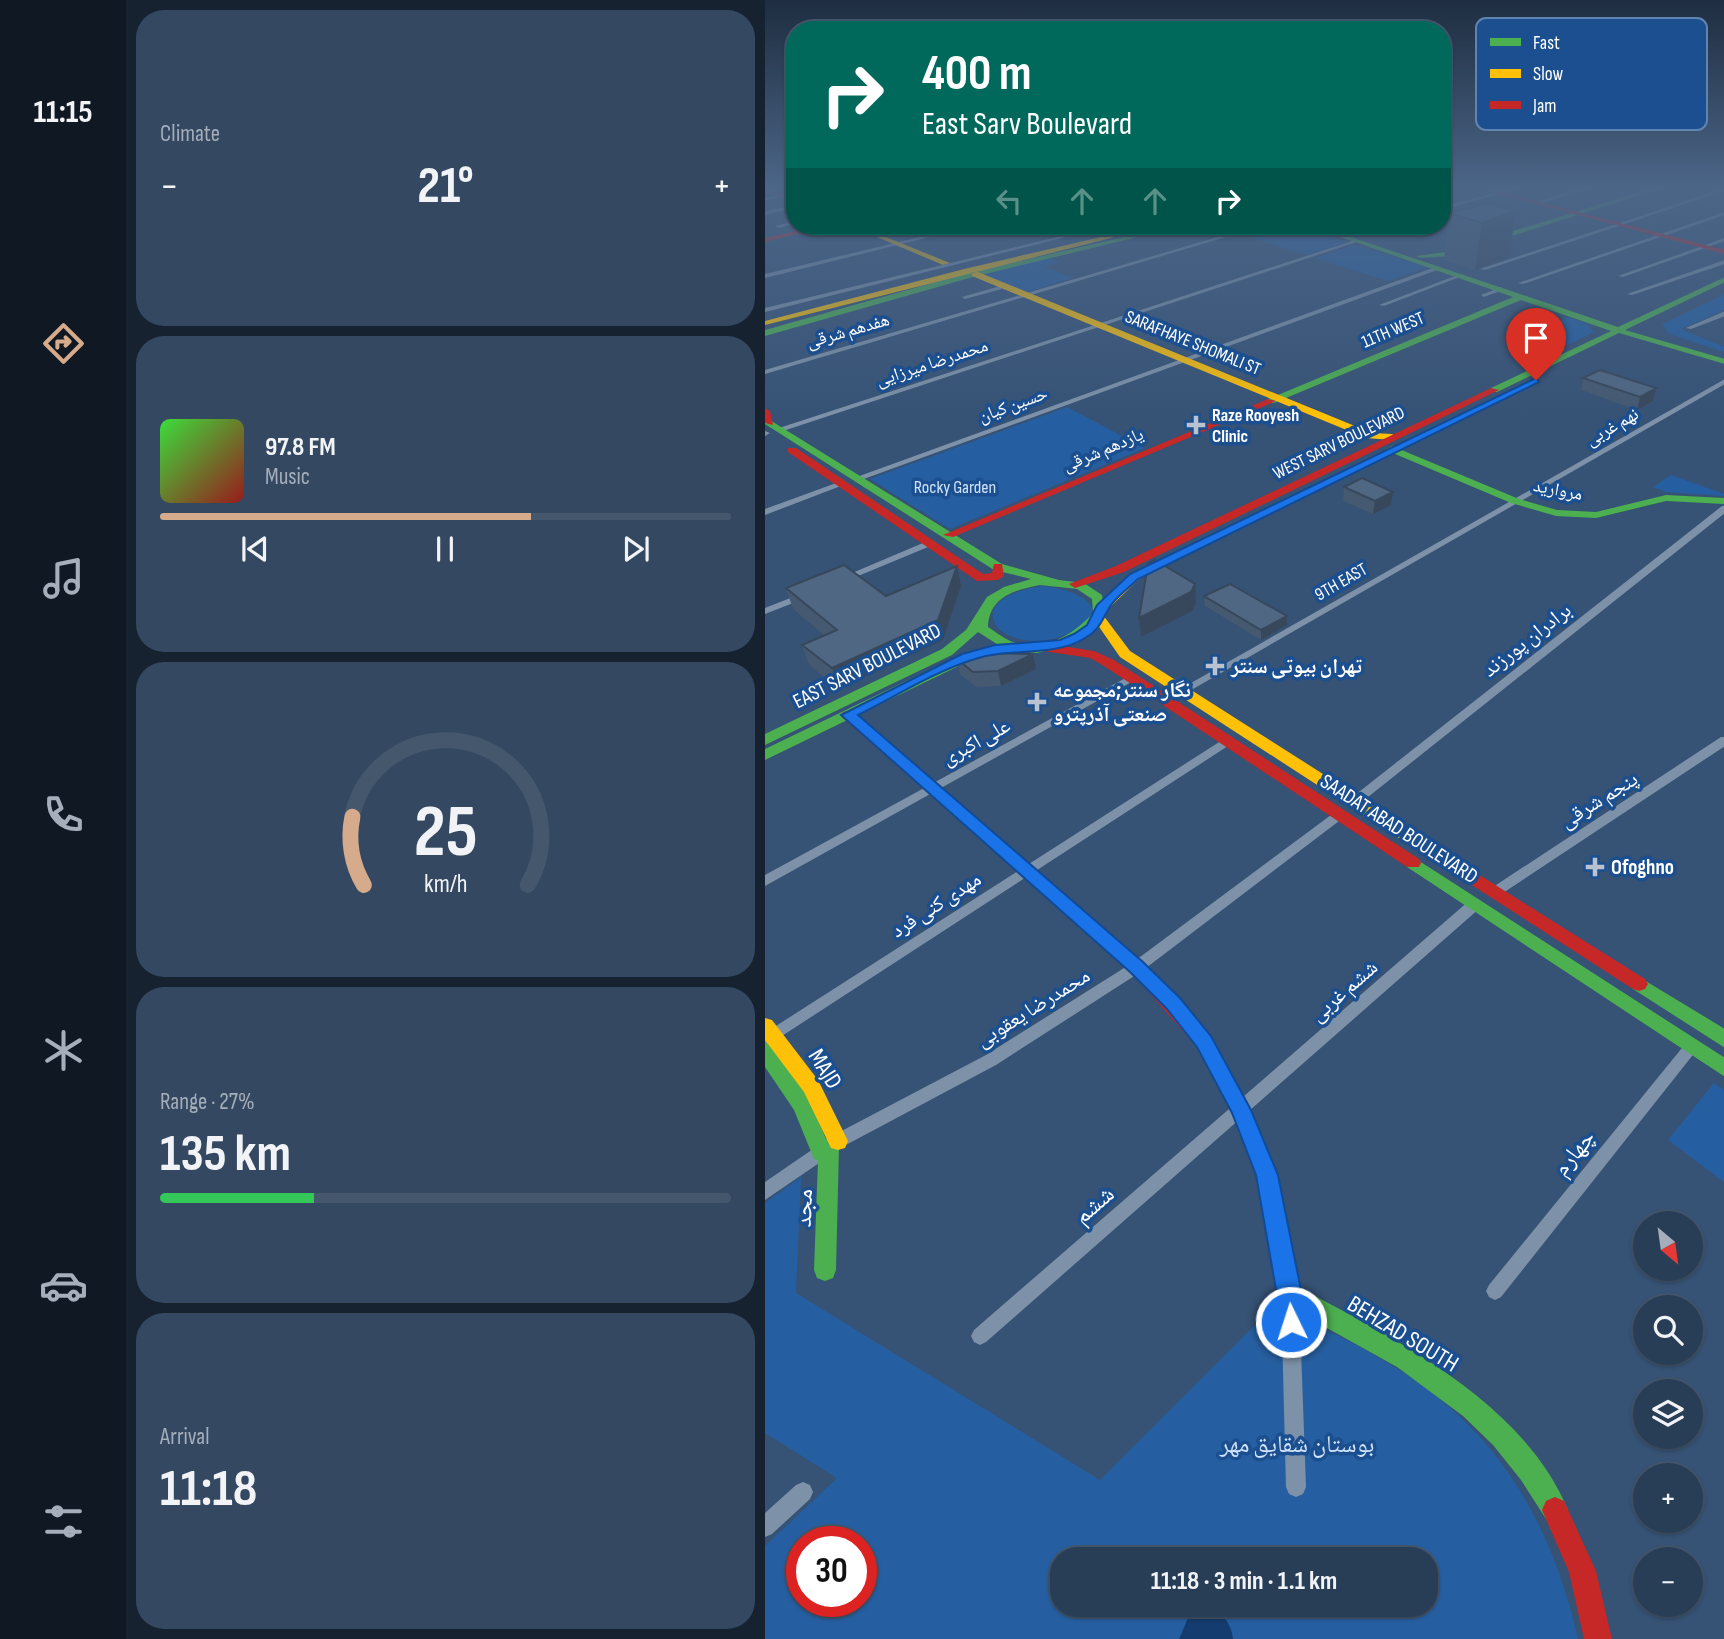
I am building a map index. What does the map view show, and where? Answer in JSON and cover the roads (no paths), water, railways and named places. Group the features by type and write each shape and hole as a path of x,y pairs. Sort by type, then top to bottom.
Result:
{"main road":[{"path":"765,316 970,263"},
{"path":"765,326 816,310 1004,263"},
{"path":"765,333 1022,263"},
{"path":"1425,263 1501,289 1522,290 1556,305"},
{"path":"1441,263 1590,317 1638,340 1669,343 1724,362"},
{"name":"SARAFHAYE SHOMALI ST","path":"973,275 1024,296"},
{"name":"SARAFHAYE SHOMALI ST","path":"973,275 1363,438 1368,441 1371,449"},
{"name":"WEST SARV BOULEVARD","path":"1666,313 1724,279"},
{"name":"WEST SARV BOULEVARD","path":"1042,647 1079,637 1134,576 1396,442 1621,334 1724,288"},
{"name":"11TH WEST","path":"1275,400 1522,290"},
{"path":"1590,317 1666,313 1660,327 1669,343"},
{"path":"1590,317 1603,329 1604,334 1621,334 1724,356"},
{"name":"SARAFHAYE SHOMALI ST","path":"1275,400 1371,436 1396,442"},
{"name":"یازدهم شرقی","path":"949,535 1275,400"},
{"path":"768,426 858,478 998,567 1075,584"},
{"path":"768,426 842,484 978,576 993,578 1000,573 998,567"},
{"name":"WEST SARV BOULEVARD","path":"1075,584 1120,569 1371,449 1396,442"},
{"name":"مروارید","path":"1396,442 1515,501 1556,513 1605,513 1666,498 1724,501"},
{"path":"978,576 982,629 991,637 1023,647 1042,647"},
{"name":"EAST SARV BOULEVARD","path":"765,740 947,652 971,632 981,613 1005,590 1022,584 1054,581"},
{"name":"SAADAT ABAD BOULEVARD","path":"1075,584 1098,598 1100,613 1125,654 1724,1040"},
{"name":"EAST SARV BOULEVARD","path":"765,755 967,657 995,649 1023,647"},
{"name":"SAADAT ABAD BOULEVARD","path":"1042,647 1093,655 1131,678 1724,1069"},
{"path":"848,715 1137,967 1204,1041 1241,1110 1267,1175 1290,1295"},
{"path":"1304,792 1310,783 1323,782"},
{"name":"MAJD","path":"768,1034 811,1086 829,1147"},
{"name":"MAJD","path":"765,1051 829,1147"},
{"name":"مجد","path":"825,1270 829,1147"},
{"name":"BEHZAD SOUTH","path":"1290,1295 1429,1373 1491,1424 1531,1475 1572,1544 1586,1584 1598,1639"}],"street":[{"path":"765,276 817,263"},
{"path":"765,310 944,263"},
{"path":"1024,296 1134,263"},
{"name":"محمدرضا میرزایی","path":"768,426 1097,326 1276,263"},
{"path":"1483,269 1500,263"},
{"path":"1522,290 1589,263"},
{"path":"1621,276 1656,263"},
{"path":"1664,263 1671,266"},
{"path":"1630,294 1720,263"},
{"name":"حسین کیان","path":"858,478 1438,268"},
{"path":"1683,269 1694,272"},
{"path":"1382,304 1462,275"},
{"path":"965,297 1000,288"},
{"path":"1484,295 1501,289"},
{"name":"هفدهم شرقی","path":"765,372 1024,296"},
{"path":"1689,328 1724,313"},
{"name":"نهم غربی","path":"1515,501 1724,381"},
{"path":"765,512 842,484"},
{"name":"9TH EAST","path":"1182,691 1515,501"},
{"name":"برادران پورزند","path":"1354,802 1724,508"},
{"path":"828,585 929,543"},
{"path":"765,611 816,590"},
{"name":"علی اکبری","path":"765,881 1131,678"},
{"name":"پنجم شرقی","path":"1495,892 1724,740"},
{"name":"مهدی کنی فرد","path":"768,1034 1227,741"},
{"name":"محمدرضا یعقوبی","path":"765,1192 829,1147 991,1060 1137,967 1339,815"},
{"name":"ششم غربی","path":"1241,1110 1475,904"},
{"name":"چهارم","path":"1495,1291 1691,1047"},
{"name":"ششم","path":"980,1336 1241,1110"},
{"path":"1290,1295 1296,1487"},
{"path":"765,1527 803,1492"}],"place":[{"name":"Raze Rooyesh Clinic","path":"1196,425"},
{"name":"تهران بیوتی سنتر","path":"1215,666"},
{"name":"نگار سنتر;مجموعه صنعتی آذرپترو","path":"1037,702"},
{"name":"Ofoghno","path":"1595,867"}],"park label":[{"name":"Rocky Garden","path":"955,487"},
{"name":"بوستان شقایق مهر","path":"1297,1444"}]}
